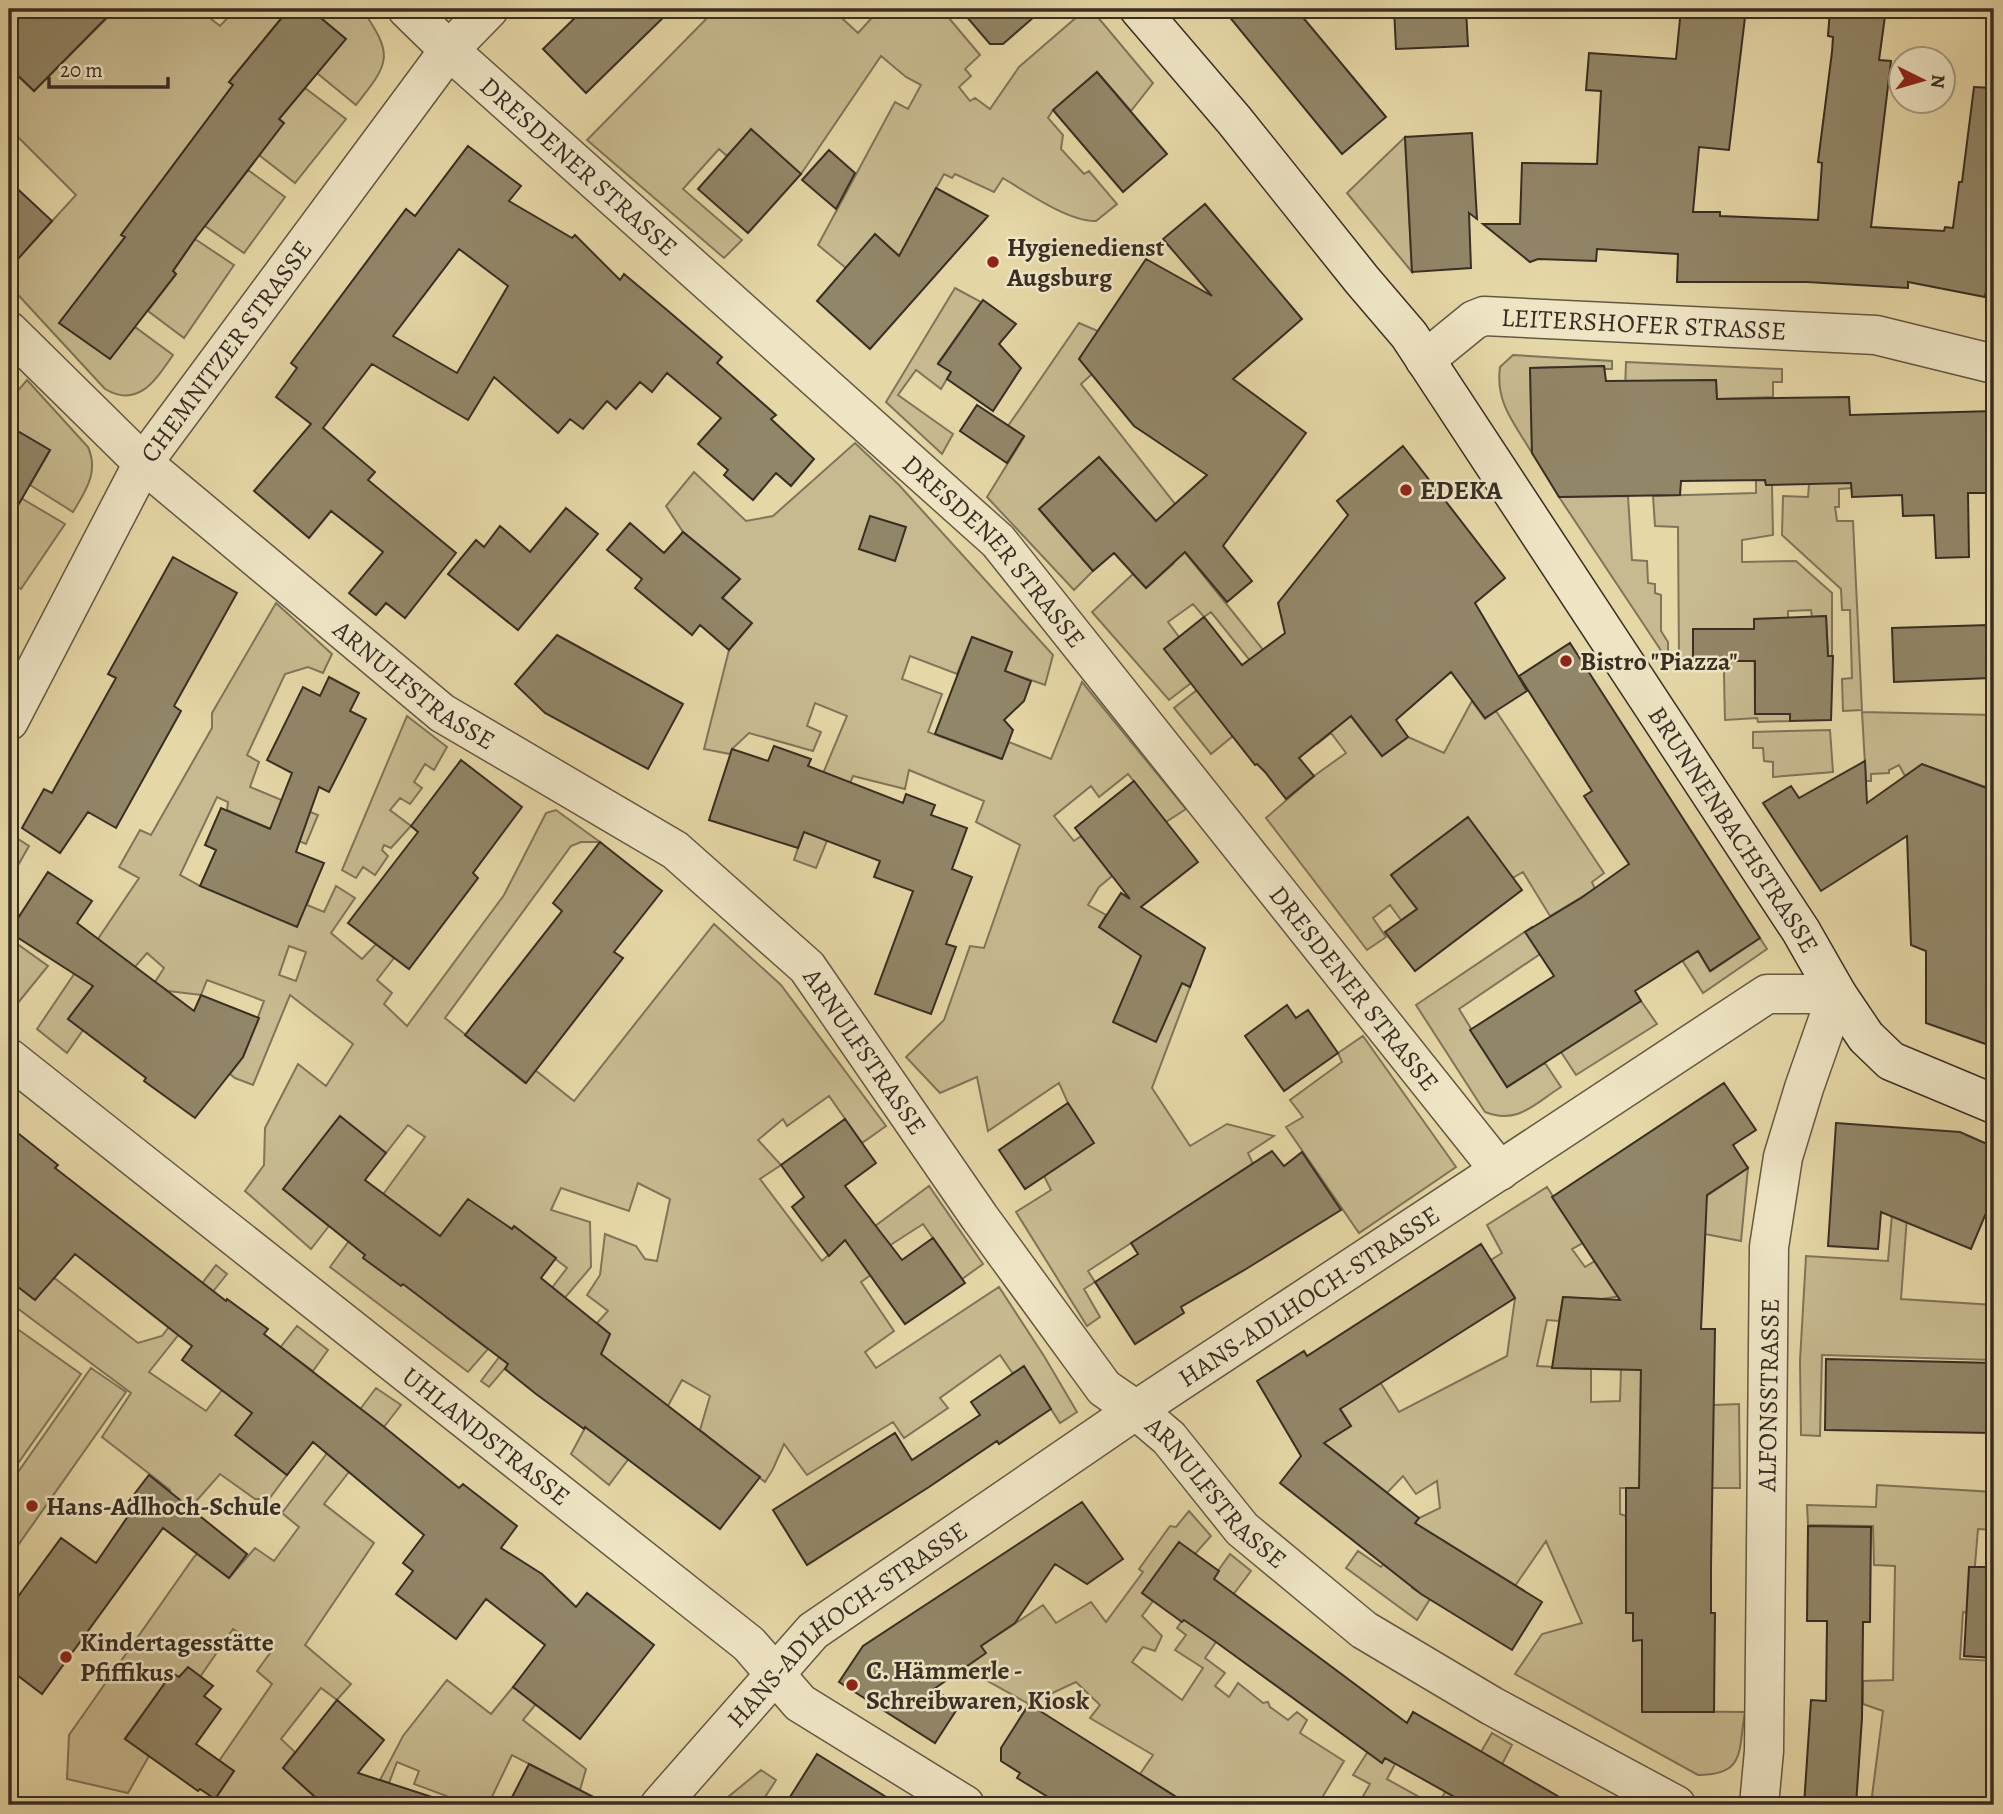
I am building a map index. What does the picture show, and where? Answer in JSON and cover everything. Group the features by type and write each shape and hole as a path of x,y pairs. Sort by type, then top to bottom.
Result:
{"street":[{"name":"DRESDENER STRASSE","path":"407,9 449,50 998,541 1500,1171"},
{"name":"CHEMNITZER STRASSE","path":"9,722 143,463 449,50 489,9"},
{"path":"1139,9 1234,120 1346,261 1409,335 1425,360"},
{"name":"LEITERSHOFER STRASSE","path":"1425,360 1474,320 1484,316 1876,335 1994,364"},
{"name":"ARNULFSTRASSE","path":"9,331 143,463 442,713 675,850 807,967 980,1218 1104,1388 1169,1438 1242,1529 1364,1630 1492,1706 1676,1805"},
{"name":"BRUNNENBACHSTRASSE","path":"1425,360 1801,930 1836,994 1866,1037 1891,1061 1994,1104"},
{"name":"HANS-ADLHOCH-STRASSE","path":"660,1805 813,1631 1136,1410 1768,994 1836,994"},
{"name":"ALFONSSTRASSE","path":"1759,1805 1764,1751 1769,1247 1783,1157 1836,994"},
{"name":"UHLANDSTRASSE","path":"9,1058 749,1644 800,1703 965,1805"}],"shaded area":[{"path":"116,9 212,9 215,12 210,18 220,26 236,9 289,9 229,82 233,85 60,323 110,359 135,327 173,355 153,382 128,396 105,389 9,285 9,268 76,195 9,128 9,67 34,91"},
{"path":"310,9 362,9 379,38 384,58 381,68 356,105 317,73 345,39"},
{"path":"716,9 832,9 858,33 880,9 952,9 954,11 948,17 980,55 965,69 971,76 959,87 970,101 975,98 990,109 1019,67 1086,9 1091,9 1153,83 1131,111 1097,72 1053,110 1048,118 1063,135 1061,149 1084,174 1089,171 1117,204 1096,221 1085,220 1048,205 1003,178 994,192 955,174 952,178 944,174 912,232 902,258 875,235 846,268 818,245 895,102 908,109 921,85 906,77 881,56 801,174 751,130 727,156 719,149 683,189 742,240 724,258 587,140"},
{"path":"305,88 346,119 295,183 259,155 283,123 279,119"},
{"path":"1405,137 1412,272 1347,193"},
{"path":"248,170 285,197 244,253 205,226"},
{"path":"195,239 234,265 184,338 148,311 176,274 173,271"},
{"path":"955,288 981,302 938,363 951,372 941,389 916,370 898,395 953,434 942,454 886,402"},
{"path":"1079,323 1098,331 1092,374 1081,384 1175,504 1156,522 1099,457 1039,509 1093,571 1074,590 987,497 1024,437 1008,426"},
{"path":"1513,355 1612,361 1612,369 1605,369 1604,366 1530,368 1532,453 1513,423 1500,392 1500,367"},
{"path":"1626,362 1782,369 1782,382 1773,382 1773,397 1717,399 1716,380 1642,381 1625,391"},
{"path":"27,380 88,447 92,473 73,512 30,485 50,450 9,426 9,401"},
{"path":"855,443 899,485 1053,655 1045,685 1005,671 1012,652 972,637 957,674 910,656 902,679 942,694 928,732 1001,759 1009,742 1051,759 1082,682 1186,809 1166,822 1128,774 1099,797 1091,786 1054,816 1074,841 1081,836 1112,876 1099,887 1088,905 1106,915 1099,927 1190,987 1152,1088 1190,1146 1227,1124 1274,1136 1248,1153 1253,1164 1088,1271 1095,1282 1084,1289 1100,1317 1087,1326 1016,1212 1051,1190 1044,1176 1068,1103 1059,1083 988,1131 977,1077 940,1093 906,1057 944,1020 970,946 984,948 1020,845 976,822 984,801 909,770 905,789 853,776 816,868 794,860 824,771 847,716 815,703 807,726 821,732 813,751 749,733 730,754 704,749 729,650 751,623 723,598 739,578 683,532 666,506 694,472 746,521 773,516"},
{"path":"1851,477 1852,488 1839,489 1839,507 1835,507 1837,521 1853,521 1862,710 1843,711 1842,679 1852,678 1850,610 1842,610 1841,589 1782,535 1783,496 1808,497 1809,484"},
{"path":"1756,479 1765,479 1766,485 1772,485 1773,535 1742,540 1742,562 1796,561 1832,593 1832,656 1828,656 1826,616 1812,617 1811,610 1788,611 1788,618 1754,619 1755,714 1790,714 1790,721 1758,722 1757,718 1725,720 1723,629 1693,629 1693,661 1679,661 1678,527 1655,526 1653,496 1756,493"},
{"path":"1628,496 1632,560 1647,561 1648,583 1655,584 1655,593 1661,595 1661,631 1668,642 1668,661 1559,497"},
{"path":"21,498 65,524 21,589 9,582 9,547 14,539 9,536 9,518"},
{"path":"1183,550 1301,697 1322,680 1382,756 1408,737 1444,753 1472,701 1485,719 1496,711 1604,873 1592,882 1595,889 1550,916 1523,872 1497,887 1500,860 1468,818 1391,875 1417,909 1401,920 1390,905 1373,918 1386,937 1367,950 1266,818 1314,776 1346,753 1331,733 1317,744 1211,612 1204,617 1193,604 1168,622 1179,637 1164,649 1191,683 1169,700 1092,612 1133,574 1146,588 1173,564"},
{"path":"276,603 332,654 323,673 308,667 285,674 247,755 259,762 250,787 318,815 306,844 227,810 228,802 217,797 180,875 200,886 283,879 312,891 307,905 324,912 336,886 355,898 331,933 362,959 376,944 394,958 377,980 392,993 384,1004 407,1026 504,895 546,813 556,810 600,842 581,842 571,846 445,1018 525,1083 535,1070 574,1101 714,924 781,985 886,1126 862,1143 829,1096 787,1126 783,1119 758,1140 781,1165 760,1179 822,1261 869,1217 875,1226 929,1186 983,1264 962,1279 923,1224 875,1255 882,1267 861,1282 894,1331 865,1352 876,1368 999,1287 1077,1412 1060,1423 1024,1367 1013,1374 1000,1355 940,1398 948,1408 904,1438 893,1422 807,1475 784,1444 765,1482 700,1430 710,1396 682,1380 668,1406 609,1485 571,1454 601,1398 597,1363 610,1334 597,1323 608,1311 587,1295 600,1275 605,1234 636,1246 645,1259 657,1261 670,1199 638,1183 629,1211 561,1188 551,1210 590,1222 591,1267 489,1387 481,1381 567,1268 514,1227 446,1317 488,1349 468,1372 330,1267 425,1137 408,1125 386,1153 340,1117 283,1189 329,1226 311,1249 245,1191 264,1165 265,1128 298,1064 326,1086 353,1044 290,995 253,1085 235,1078 230,1074 243,1057 264,1001 207,980 201,995 168,991 155,982 164,968 147,953 135,967 117,954 68,1019 83,1030 67,1053 37,1029 139,878 119,867 140,830 151,835 212,728 212,713","holes":["289,946 306,952 296,981 279,975"]},
{"path":"1197,690 1233,736 1211,754 1174,708"},
{"path":"1862,712 1994,715 1994,790 1922,764 1905,776 1899,765 1889,770 1889,773 1871,774 1871,781 1866,781"},
{"path":"407,716 447,747 434,770 425,764 414,782 422,788 410,804 400,798 390,810 411,826 391,848 384,845 382,850 388,856 375,875 363,867 356,878 342,870"},
{"path":"1830,730 1833,772 1773,777 1773,762 1764,761 1763,748 1753,748 1753,732"},
{"path":"9,833 29,846 9,881"},
{"path":"1532,927 1546,950 1459,1009 1507,1087 1545,1063 1561,1087 1525,1111 1507,1116 1497,1115 1485,1112 1416,1005"},
{"path":"9,938 48,966 13,1009 9,1006"},
{"path":"1760,938 1767,949 1703,993 1682,960 1698,951 1711,971"},
{"path":"1641,1001 1657,1024 1576,1075 1561,1052"},
{"path":"1363,1036 1456,1167 1359,1233 1286,1127 1303,1117 1290,1100 1342,1062 1338,1053"},
{"path":"1748,1168 1741,1241 1705,1234 1676,1233 1695,1204"},
{"path":"1547,1187 1583,1243 1572,1249 1585,1267 1595,1261 1633,1294 1602,1299 1563,1297 1559,1321 1547,1320 1537,1366 1591,1369 1591,1402 1620,1401 1621,1369 1641,1356 1640,1458 1714,1405 1739,1404 1740,1488 1620,1488 1620,1514 1626,1516 1626,1612 1633,1613 1633,1640 1642,1640 1642,1711 1745,1712 1737,1758 1725,1771 1698,1775 1515,1674 1542,1634 1582,1623 1546,1541 1515,1586 1442,1540 1412,1588 1430,1599 1417,1620 1346,1568 1358,1551 1381,1567 1419,1518 1440,1508 1437,1481 1416,1494 1403,1476 1387,1493 1324,1443 1351,1426 1335,1400 1366,1360 1399,1412 1507,1356 1515,1298 1491,1260 1502,1253 1487,1225"},
{"path":"1893,1203 1908,1203 1901,1299 1994,1305 1994,1360 1822,1355 1820,1436 1801,1435 1800,1361 1806,1256 1888,1261"},
{"path":"216,1265 227,1274 149,1372 206,1411 222,1390 238,1402 297,1326 328,1350 313,1371 295,1358 236,1435 287,1475 269,1499 255,1499 220,1474 176,1524 157,1507 170,1490 102,1437 131,1393 9,1302 9,1280 35,1300 53,1277 138,1343 162,1336"},
{"path":"9,1323 81,1374 9,1476"},
{"path":"91,1368 126,1392 9,1558 9,1485"},
{"path":"376,1388 401,1405 324,1504 374,1543 305,1645 351,1684 337,1700 321,1688 281,1739 295,1752 283,1768 324,1805 211,1805 234,1771 219,1761 272,1684 257,1671 270,1653 233,1629 200,1677 179,1677 172,1674 125,1738 149,1756 128,1793 67,1779 69,1735 194,1557 198,1553 229,1578 255,1548 274,1561 299,1527 282,1513"},
{"path":"1877,1485 1994,1492 1994,1530 1978,1529 1971,1613 1963,1612 1960,1659 1994,1661 1994,1805 1896,1805 1872,1796 1883,1711 1863,1704 1863,1681 1893,1680 1895,1566 1874,1565 1873,1526 1808,1525 1807,1505 1876,1507"},
{"path":"1189,1511 1211,1536 1195,1554 1179,1543 1142,1593 1153,1601 1142,1616 1162,1636 1155,1651 1143,1647 1132,1662 1182,1700 1203,1668 1175,1650 1186,1635 1177,1628 1230,1554 1251,1571 1205,1632 1216,1642 1205,1658 1225,1673 1215,1686 1229,1697 1238,1683 1263,1703 1268,1702 1270,1707 1288,1720 1297,1712 1307,1720 1300,1733 1344,1761 1320,1801 1325,1805 1189,1805 1140,1774 1153,1755 1090,1718 1100,1705 1076,1682 1029,1704 964,1668 981,1646 1043,1605 1056,1623 1091,1602 1106,1622 1143,1572 1139,1569 1170,1526 1176,1527"},
{"path":"447,1680 491,1714 513,1687 536,1704 523,1720 586,1769 580,1790 512,1755 488,1805 450,1805 452,1798 414,1784 419,1771 397,1762 389,1783 380,1780 403,1736"},
{"path":"1492,1733 1512,1745 1493,1782 1504,1788 1495,1805 1438,1805 1445,1792 1455,1797"},
{"path":"1379,1734 1387,1759 1395,1764 1387,1779 1434,1805 1358,1805 1370,1784 1353,1775"},
{"path":"761,1770 776,1780 760,1805 723,1805 728,1797"}],"building":[{"path":"9,9 115,9 34,91 9,67"},
{"path":"289,9 310,9 346,39 279,119 284,123 195,239 173,271 176,274 110,359 59,323 125,237 121,235 233,85 229,82"},
{"path":"584,9 672,9 586,93 543,49"},
{"path":"960,9 1043,9 1003,44 990,44"},
{"path":"1223,9 1296,9 1386,117 1342,154"},
{"path":"1394,9 1466,9 1468,46 1396,49"},
{"path":"1681,9 1746,9 1729,150 1699,147 1693,212 1720,212 1720,216 1818,220 1822,163 1818,162 1833,37 1828,36 1830,9 1886,9 1879,60 1888,61 1888,86 1871,227 1944,231 1945,227 1953,228 1959,182 1962,182 1974,87 1994,88 1994,244 1985,297 1908,282 1908,288 1807,282 1677,282 1678,254 1597,249 1596,261 1538,259 1530,262 1483,224 1520,224 1522,163 1597,164 1601,91 1586,90 1589,53 1676,59"},
{"path":"1097,72 1167,154 1123,192 1053,110"},
{"path":"751,129 801,174 748,233 698,189"},
{"path":"1472,133 1477,219 1469,213 1471,268 1412,272 1405,137"},
{"path":"468,146 521,186 509,201 572,238 575,235 620,280 624,274 722,357 717,363 776,415 771,419 814,459 791,486 776,473 753,500 724,475 728,470 698,444 721,418 667,373 652,392 640,382 616,409 607,401 583,429 570,419 558,433 494,377 468,420 372,364 323,428 375,472 368,480 456,553 405,618 386,603 376,615 349,593 383,552 331,511 309,538 254,491 311,424 276,397 297,368 291,363 406,209 415,216","holes":["459,249 508,286 457,373 393,336"]},
{"path":"829,150 855,173 836,209 802,180"},
{"path":"9,181 52,221 9,269"},
{"path":"936,188 988,216 870,349 817,301 875,234 899,256"},
{"path":"1205,204 1302,319 1233,379 1306,433 1223,546 1252,581 1227,602 1185,552 1146,588 1114,553 1093,571 1039,509 1099,457 1156,521 1207,475 1134,426 1079,359 1146,259 1212,296 1163,239"},
{"path":"983,300 1016,324 999,344 1021,368 993,411 947,379 951,372 938,364"},
{"path":"1604,366 1606,381 1716,380 1717,399 1849,397 1850,415 1994,411 1994,493 1968,493 1969,557 1936,558 1934,515 1903,516 1902,495 1852,497 1851,483 1766,485 1765,480 1681,481 1680,495 1559,497 1532,453 1530,368"},
{"path":"977,405 1024,436 1007,463 960,431"},
{"path":"9,426 50,450 9,521"},
{"path":"1403,446 1505,578 1475,603 1527,691 1485,718 1451,672 1396,720 1408,737 1382,756 1351,716 1299,758 1314,776 1286,799 1265,772 1255,765 1164,649 1204,617 1242,665 1285,633 1278,603 1348,515 1337,501"},
{"path":"566,508 598,534 518,630 448,574 476,540 484,547 500,526 530,552"},
{"path":"870,516 906,527 895,561 859,549"},
{"path":"630,523 664,553 683,532 740,579 722,598 752,623 729,650 700,625 692,635 635,588 642,579 607,550"},
{"path":"173,557 237,593 174,706 181,711 116,828 88,812 60,853 22,828 44,789 52,793 116,678 108,674"},
{"path":"1826,616 1828,656 1833,656 1831,720 1790,721 1790,714 1755,714 1755,661 1693,661 1693,629 1754,629 1754,619"},
{"path":"1988,625 1990,678 1894,682 1892,628"},
{"path":"557,635 683,704 648,769 545,713 515,684"},
{"path":"972,637 1012,652 1005,671 1031,681 1024,701 1004,720 1013,730 1002,759 935,734"},
{"path":"1570,643 1760,938 1710,971 1698,951 1635,991 1641,1001 1507,1087 1470,1030 1554,976 1525,932 1581,898 1629,864 1584,796 1592,791 1519,676"},
{"path":"329,677 359,693 350,711 366,719 329,792 319,787 296,852 324,863 297,927 200,886 216,850 205,845 221,808 270,829 292,773 267,760 303,687 320,696"},
{"path":"774,746 811,759 808,766 903,803 906,794 935,805 931,815 967,828 952,869 972,877 946,944 956,947 931,1014 875,994 913,891 874,877 880,861 804,832 798,848 709,820 732,749 768,761"},
{"path":"461,760 522,807 473,873 478,878 409,969 348,923 418,832 411,826"},
{"path":"1865,761 1867,803 1922,764 1992,790 1994,1047 1926,1023 1926,951 1911,945 1907,836 1821,891 1763,803 1791,786 1799,798"},
{"path":"1134,781 1198,862 1141,907 1205,948 1190,987 1182,983 1156,1042 1113,1022 1141,956 1099,927 1121,893 1130,899 1075,828"},
{"path":"1468,817 1522,890 1415,971 1385,932 1417,909 1391,875"},
{"path":"600,842 662,891 614,952 623,958 526,1083 465,1035 562,911 553,903"},
{"path":"48,872 92,901 77,923 194,1011 201,995 259,1018 243,1057 195,1118 144,1081 146,1078 68,1019 93,986 9,932"},
{"path":"1287,1005 1296,1018 1308,1010 1338,1053 1284,1091 1245,1036"},
{"path":"1724,1083 1756,1130 1733,1145 1748,1168 1707,1195 1701,1329 1715,1329 1711,1566 1711,1613 1715,1613 1714,1712 1642,1712 1642,1640 1633,1641 1633,1613 1626,1613 1626,1488 1639,1488 1641,1370 1552,1368 1563,1297 1620,1300 1552,1197"},
{"path":"1068,1103 1094,1143 1025,1189 999,1150"},
{"path":"340,1116 386,1153 365,1180 440,1236 468,1199 512,1229 514,1226 556,1258 541,1278 610,1334 601,1354 760,1477 720,1529 585,1427 584,1429 536,1394 505,1369 508,1364 403,1284 401,1286 363,1258 365,1255 283,1189"},
{"path":"845,1119 876,1163 845,1186 902,1260 933,1238 965,1283 905,1324 845,1240 829,1256 792,1207 804,1197 781,1165"},
{"path":"1836,1123 1960,1132 1994,1147 1994,1217 1986,1213 1971,1249 1881,1212 1878,1249 1828,1246"},
{"path":"9,1126 58,1165 55,1168 226,1301 227,1299 268,1329 264,1334 459,1488 463,1484 517,1526 501,1548 542,1574 576,1607 587,1593 654,1645 580,1739 513,1687 545,1645 486,1599 456,1639 396,1594 413,1571 403,1563 424,1535 313,1442 287,1475 235,1435 252,1413 182,1360 192,1346 75,1254 35,1300 9,1280"},
{"path":"1272,1151 1284,1166 1302,1152 1341,1210 1181,1307 1184,1313 1135,1344 1095,1282 1138,1254 1131,1243"},
{"path":"1481,1244 1515,1298 1340,1409 1351,1426 1324,1443 1419,1518 1415,1523 1542,1602 1512,1650 1421,1594 1280,1483 1301,1456 1257,1381 1304,1351 1307,1356"},
{"path":"1826,1359 1994,1363 1992,1433 1825,1430"},
{"path":"1024,1366 1051,1409 999,1444 997,1441 807,1565 773,1510 895,1433 912,1460 980,1415 971,1402"},
{"path":"149,1475 247,1554 229,1578 163,1528 42,1694 9,1669 9,1609 61,1538 96,1563 135,1506 129,1501"},
{"path":"1082,1502 1123,1559 1087,1584 1055,1564 1015,1623 981,1646 986,1653 934,1689 959,1706 935,1743 839,1682 863,1646"},
{"path":"1808,1526 1871,1527 1870,1622 1863,1622 1862,1718 1856,1805 1804,1805 1811,1700 1826,1701 1827,1621 1807,1621"},
{"path":"1179,1542 1219,1571 1214,1579 1407,1723 1413,1712 1573,1805 1469,1805 1385,1758 1382,1763 1216,1642 1142,1593"},
{"path":"1969,1567 1994,1567 1994,1658 1964,1656"},
{"path":"188,1667 213,1686 204,1696 221,1709 196,1744 234,1771 215,1799 200,1789 198,1791 125,1739 172,1673 179,1677"},
{"path":"337,1700 384,1740 358,1773 438,1799 437,1805 324,1805 283,1768"},
{"path":"1029,1704 1189,1805 1061,1805 1017,1778 1020,1773 1001,1761 1001,1748"},
{"path":"817,1754 899,1805 785,1805"},
{"path":"529,1764 609,1805 508,1805"}],"place":[{"name":"Hygienedienst Augsburg","path":"993,262"},
{"name":"EDEKA","path":"1406,490"},
{"name":"Bistro \"Piazza\"","path":"1566,661"},
{"name":"Hans-Adlhoch-Schule","path":"32,1506"},
{"name":"Kindertagesstätte Pfiffikus","path":"66,1657"},
{"name":"C. Hämmerle - Schreibwaren, Kiosk","path":"852,1685"}]}
